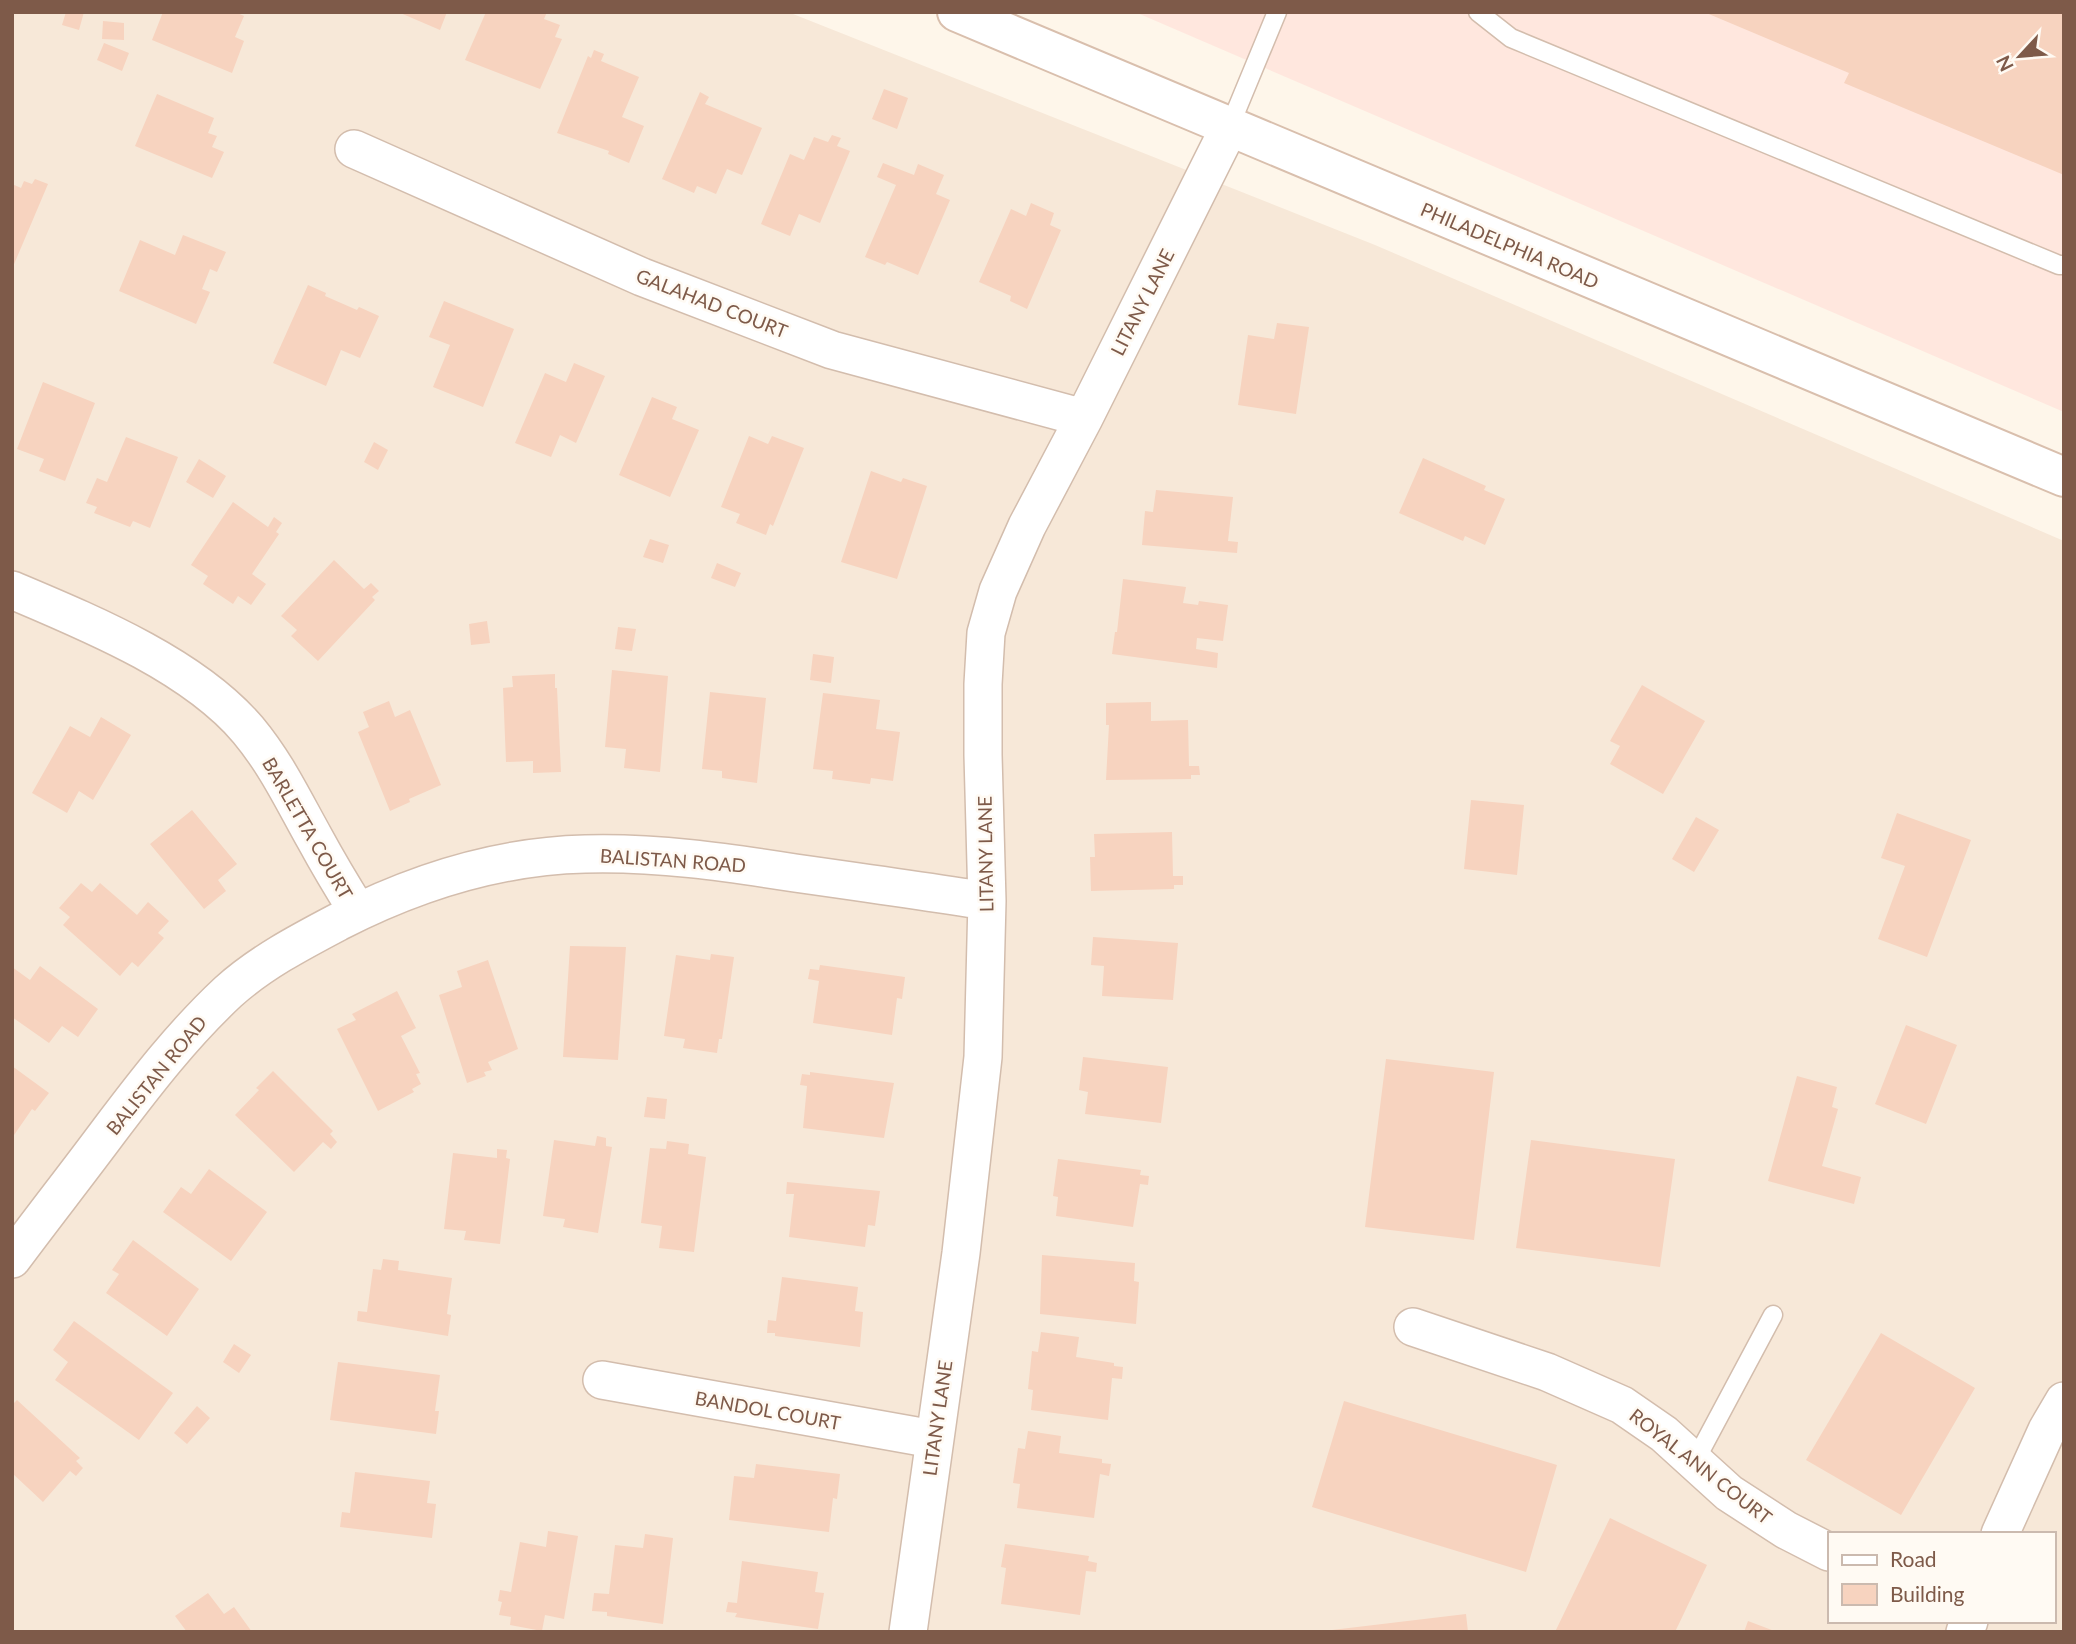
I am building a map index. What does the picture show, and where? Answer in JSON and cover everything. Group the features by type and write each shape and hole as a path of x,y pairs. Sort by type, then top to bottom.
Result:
{"main road":[{"name":"PHILADELPHIA ROAD","path":"957,12 2064,477"}],"street":[{"name":"LITANY LANE","path":"908,1632 961,1252 983,1057 987,901 983,755 986,633 998,591 1027,526 1229,128"},
{"name":"GALAHAD COURT","path":"354,149 642,277 832,350 1084,418"},
{"name":"BARLETTA COURT","path":"12,590 87,622 165,664 215,697 246,728 272,762 358,912"},
{"name":"BALISTAN ROAD","path":"13,1256 156,1069 190,1029 230,990 307,938 416,887 474,870 529,860 582,854 640,854 699,858 987,901"},
{"name":"ROYAL ANN COURT","path":"1413,1327 1547,1373 1622,1405 1664,1434 1730,1493 1786,1530 1828,1551"},
{"name":"BANDOL COURT","path":"602,1380 933,1439"},
{"path":"2001,1532 2047,1430 2064,1401"}],"lane":[{"path":"1229,128 1277,12"},
{"path":"1478,12 1511,38 2064,265"},
{"path":"1695,1461 1773,1315"}],"shaded area":[{"path":"12,12 788,12 1375,245 2064,541 2064,1632 12,1632"},
{"path":"1135,12 2064,12 2064,412"}],"building":[{"path":"66,12 84,12 79,30 62,25"},
{"path":"163,12 235,12 244,16 235,37 244,41 232,73 152,40"},
{"path":"398,12 447,12 440,30"},
{"path":"486,12 547,12 544,19 560,25 555,37 562,39 540,89 465,60"},
{"path":"1704,12 2064,12 2064,175 1844,83 1849,73"},
{"path":"103,21 124,23 124,40 102,39"},
{"path":"104,43 129,53 122,71 97,60"},
{"path":"594,50 604,54 601,61 639,77 622,117 644,126 629,163 608,154 609,151 557,133 588,56 591,58"},
{"path":"884,89 908,98 897,129 872,119"},
{"path":"700,92 709,97 705,104 762,128 742,175 727,169 716,194 697,186 694,193 662,179"},
{"path":"157,94 214,118 208,133 217,136 212,147 224,152 212,178 135,146"},
{"path":"832,135 841,138 837,146 850,151 820,223 799,214 790,236 761,224 790,154 804,160 814,137 828,142"},
{"path":"883,163 914,175 918,164 944,175 936,194 950,200 918,275 887,262 885,265 865,257 896,185 877,177"},
{"path":"35,179 48,184 12,269 12,184 21,188 24,181 32,184"},
{"path":"1031,203 1054,213 1050,225 1061,230 1027,309 1010,301 1011,296 979,282 1011,209 1026,216"},
{"path":"183,235 226,252 217,272 210,269 202,289 210,292 196,324 119,291 140,240 175,255"},
{"path":"308,285 357,310 359,307 379,316 360,358 341,350 326,386 273,363"},
{"path":"444,301 514,329 483,407 433,387 450,345 429,337"},
{"path":"1277,323 1309,327 1296,414 1238,405 1248,335 1274,339"},
{"path":"574,363 605,376 576,443 560,435 551,457 515,443 545,373 566,382"},
{"path":"43,382 95,403 65,481 39,471 44,459 17,449"},
{"path":"652,397 677,407 672,419 699,430 670,497 619,475"},
{"path":"749,436 768,444 772,436 804,448 773,526 770,524 766,535 736,523 740,514 721,507"},
{"path":"126,437 178,457 150,528 133,521 130,527 94,513 97,507 86,503 97,478 107,482"},
{"path":"374,442 388,450 378,470 364,462"},
{"path":"1423,458 1486,486 1484,490 1505,499 1485,545 1465,536 1463,541 1399,513"},
{"path":"199,459 226,476 213,498 186,482"},
{"path":"871,471 901,482 903,478 927,486 897,579 841,562"},
{"path":"1156,490 1233,497 1228,541 1238,542 1237,553 1142,545 1145,511 1153,512"},
{"path":"233,502 268,527 274,517 282,523 276,532 279,534 252,574 266,584 251,605 238,596 233,604 203,584 208,576 191,565"},
{"path":"650,539 669,545 663,563 643,557"},
{"path":"334,560 364,589 371,583 379,591 372,597 375,600 318,661 291,636 297,630 281,616"},
{"path":"717,563 741,573 735,587 711,578"},
{"path":"1123,579 1186,587 1183,603 1198,605 1199,601 1228,605 1223,641 1197,638 1196,649 1218,653 1217,668 1112,654"},
{"path":"487,621 490,643 471,645 469,624"},
{"path":"618,627 636,629 632,651 615,649"},
{"path":"813,654 834,657 831,683 810,680"},
{"path":"612,670 668,676 660,772 624,768 626,749 605,747"},
{"path":"555,674 561,772 533,773 533,761 506,762 503,688 513,687 512,676"},
{"path":"1642,685 1705,721 1663,794 1610,764 1620,746 1610,741"},
{"path":"710,692 766,698 757,783 722,778 722,771 702,769"},
{"path":"823,693 880,700 876,729 900,732 893,781 871,778 870,784 832,779 833,771 813,769"},
{"path":"389,701 395,717 410,710 441,785 390,811 358,732 369,727 363,712"},
{"path":"1151,702 1151,721 1188,720 1189,766 1199,766 1200,775 1191,775 1191,779 1106,780 1109,725 1106,725 1106,703"},
{"path":"101,717 131,735 93,800 79,791 67,813 32,793 70,726 90,737"},
{"path":"1471,800 1524,805 1517,875 1464,869"},
{"path":"192,810 237,864 218,880 226,891 204,909 150,844"},
{"path":"1897,813 1971,840 1927,957 1878,939 1905,866 1881,858"},
{"path":"1696,817 1719,830 1694,872 1672,859"},
{"path":"1172,832 1173,876 1183,876 1183,885 1174,885 1174,889 1091,891 1090,857 1095,857 1094,834"},
{"path":"81,883 92,892 100,883 137,915 148,902 169,921 158,933 164,938 138,967 132,962 120,976 63,925 70,917 59,908"},
{"path":"1093,937 1178,943 1173,1000 1102,996 1104,966 1091,965"},
{"path":"570,946 626,947 618,1060 563,1057"},
{"path":"711,954 734,957 722,1039 719,1039 717,1053 683,1048 685,1039 664,1036 676,955 710,960"},
{"path":"488,960 518,1049 488,1062 492,1070 484,1072 486,1076 467,1083 439,995 462,987 457,971"},
{"path":"820,965 905,977 902,999 897,998 892,1035 813,1023 819,981 808,979 810,969 819,970"},
{"path":"40,966 98,1009 78,1037 62,1026 49,1043 12,1017 12,967 30,980"},
{"path":"397,991 416,1028 401,1036 420,1073 416,1074 421,1084 412,1089 414,1092 378,1111 337,1029 356,1020 352,1014"},
{"path":"1906,1025 1957,1045 1926,1124 1875,1104"},
{"path":"1083,1057 1168,1067 1161,1123 1085,1114 1088,1092 1079,1090"},
{"path":"1386,1059 1494,1072 1474,1240 1365,1227"},
{"path":"12,1066 49,1093 35,1111 32,1109 12,1138"},
{"path":"273,1071 333,1131 330,1134 337,1142 331,1149 323,1142 294,1172 235,1115"},
{"path":"810,1072 894,1083 884,1138 803,1128 807,1086 800,1085 802,1074 810,1075"},
{"path":"1797,1076 1837,1087 1832,1107 1838,1109 1822,1166 1861,1177 1854,1204 1768,1181"},
{"path":"647,1097 667,1099 665,1119 644,1117"},
{"path":"597,1136 606,1138 606,1146 612,1147 598,1233 563,1227 565,1219 543,1216 554,1140 595,1146"},
{"path":"1531,1140 1675,1159 1660,1267 1516,1248"},
{"path":"667,1141 689,1144 688,1154 706,1157 694,1252 659,1248 662,1226 641,1223 650,1148 666,1149"},
{"path":"497,1149 507,1150 506,1158 510,1159 500,1244 464,1240 466,1231 444,1229 453,1153 497,1158"},
{"path":"1058,1159 1141,1170 1140,1175 1149,1176 1148,1185 1140,1184 1133,1227 1056,1216 1058,1197 1053,1196"},
{"path":"209,1169 267,1212 231,1261 163,1212 181,1187 191,1194"},
{"path":"787,1182 880,1191 875,1226 868,1225 865,1247 789,1237 794,1194 786,1194"},
{"path":"133,1240 199,1289 167,1336 106,1293 119,1274 112,1270"},
{"path":"1042,1255 1135,1263 1134,1281 1139,1282 1136,1324 1040,1314"},
{"path":"383,1259 399,1261 398,1270 452,1278 447,1314 451,1315 448,1336 357,1321 358,1311 367,1312 373,1269 381,1270"},
{"path":"782,1277 858,1287 855,1311 863,1312 860,1347 767,1333 768,1320 776,1321"},
{"path":"74,1321 173,1393 139,1440 55,1380 68,1362 53,1350"},
{"path":"1041,1332 1079,1337 1076,1357 1123,1367 1122,1379 1112,1378 1108,1420 1031,1410 1033,1390 1028,1389 1032,1351 1038,1352"},
{"path":"1881,1333 1975,1388 1901,1515 1806,1460"},
{"path":"234,1344 251,1355 239,1373 223,1362"},
{"path":"338,1362 440,1375 435,1411 439,1411 436,1434 330,1420"},
{"path":"17,1400 80,1458 76,1461 83,1468 76,1476 70,1471 43,1502 12,1473 12,1405"},
{"path":"1344,1401 1557,1465 1526,1572 1312,1507"},
{"path":"197,1406 210,1418 187,1444 174,1433"},
{"path":"1028,1431 1061,1436 1059,1453 1102,1459 1102,1463 1111,1464 1109,1476 1100,1474 1094,1518 1017,1508 1020,1484 1013,1483 1018,1448 1025,1449"},
{"path":"756,1464 840,1474 837,1499 833,1498 829,1532 729,1520 734,1476 754,1478"},
{"path":"355,1472 430,1481 427,1503 436,1504 432,1538 340,1527 342,1512 350,1513"},
{"path":"1610,1518 1707,1565 1675,1632 1555,1632"},
{"path":"548,1531 578,1536 564,1619 545,1615 542,1631 510,1625 511,1617 499,1615 502,1602 498,1601 500,1590 511,1592 520,1542 546,1547"},
{"path":"645,1534 673,1538 663,1624 607,1616 607,1612 592,1611 594,1593 609,1594 615,1545 643,1548"},
{"path":"1005,1544 1089,1556 1088,1561 1097,1563 1096,1572 1086,1571 1080,1615 1001,1604 1006,1568 1001,1567"},
{"path":"742,1561 818,1572 815,1592 824,1593 818,1629 735,1617 737,1613 726,1612 728,1602 737,1603"},
{"path":"208,1593 224,1614 234,1607 252,1632 187,1632 175,1616"},
{"path":"1466,1614 1468,1632 1332,1632 1332,1630"},
{"path":"1748,1621 1777,1632 1744,1632"}]}
